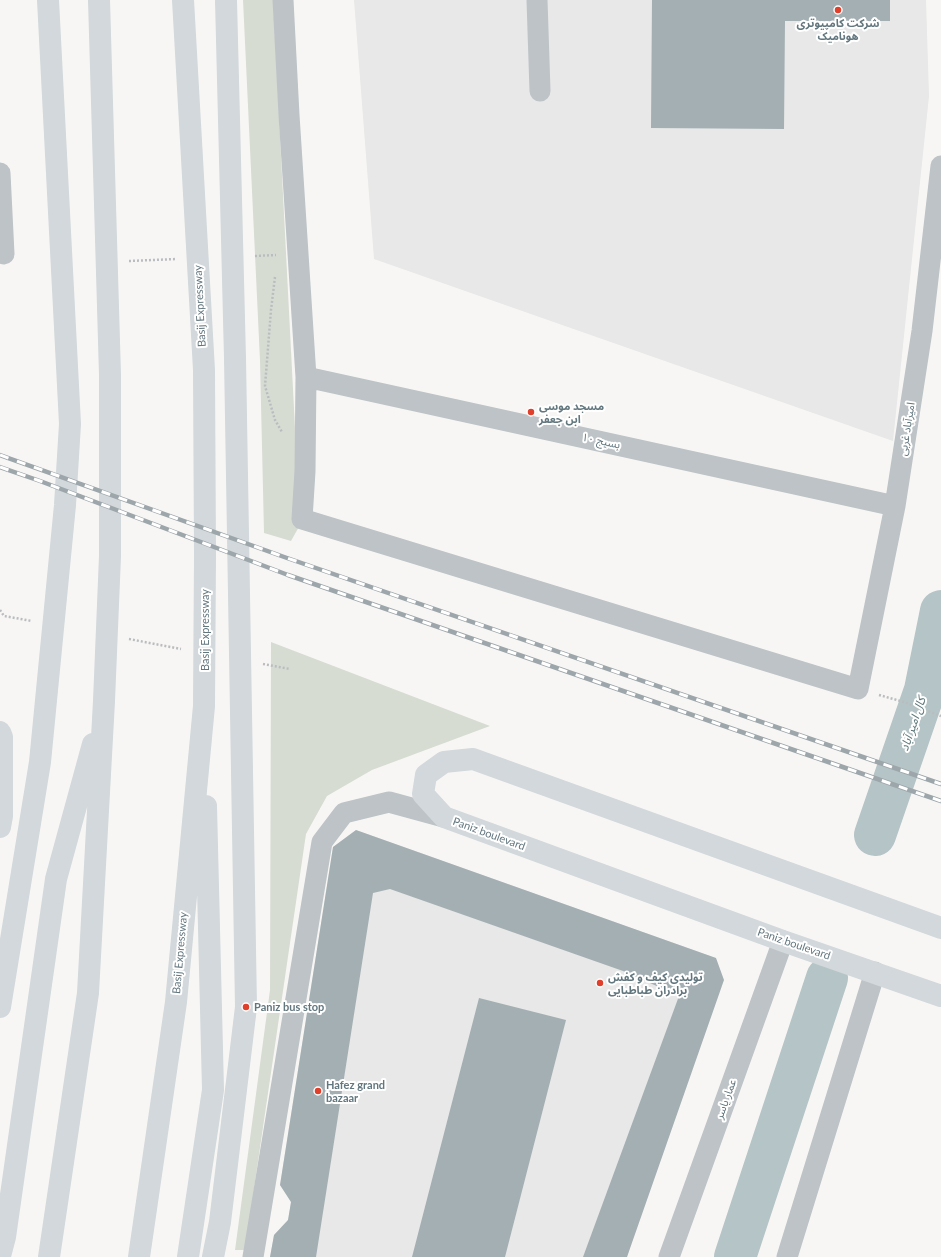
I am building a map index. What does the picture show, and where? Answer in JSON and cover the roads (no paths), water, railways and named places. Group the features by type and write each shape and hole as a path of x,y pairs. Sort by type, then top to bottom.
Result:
{"main road":[{"path":"0,1007 40,762 65,505 70,424 48,0"},
{"path":"49,1257 88,992 104,701 110,556 110,375 99,0"},
{"name":"Basij Expressway","path":"139,1257 176,1002 204,706 204,370 183,0"},
{"path":"213,1257 220,1222 246,1007 235,358 226,0"},
{"path":"0,1256 5,1237 56,879 104,701"},
{"path":"188,1257 213,1090 204,706"},
{"path":"0,732 2,737 2,816 0,827"},
{"name":"Paniz boulevard","path":"941,928 474,759 444,762 426,775 423,794 444,817 783,941 941,996"}],"street":[{"path":"283,0 306,378"},
{"path":"537,0 540,91"},
{"name":"امیرآباد غربی","path":"306,378 305,470 302,519 858,689 895,506 922,330 941,166"},
{"path":"0,172 4,254"},
{"name":"بسیج ۱۰","path":"306,378 895,506"},
{"path":"253,1257 322,842 344,813 389,802 444,817"},
{"name":"عمار یاسر","path":"669,1257 783,941"},
{"path":"787,1257 875,972"}],"waterway":[{"name":"کال امیر آباد","path":"875,835 925,690 941,611"},
{"path":"735,1257 827,978"}],"railway":[{"path":"0,455 287,558 941,784"},
{"path":"0,467 288,575 941,801"}],"place":[{"name":"شرکت کامپیوتری هونامیک","path":"838,10"},
{"name":"مسجد موسی ابن جعفر","path":"531,412"},
{"name":"تولیدی کیف و کفش برادران طباطبایی","path":"600,983"},
{"name":"Paniz bus stop","path":"246,1007"},
{"name":"Hafez grand bazaar","path":"318,1091"}]}
